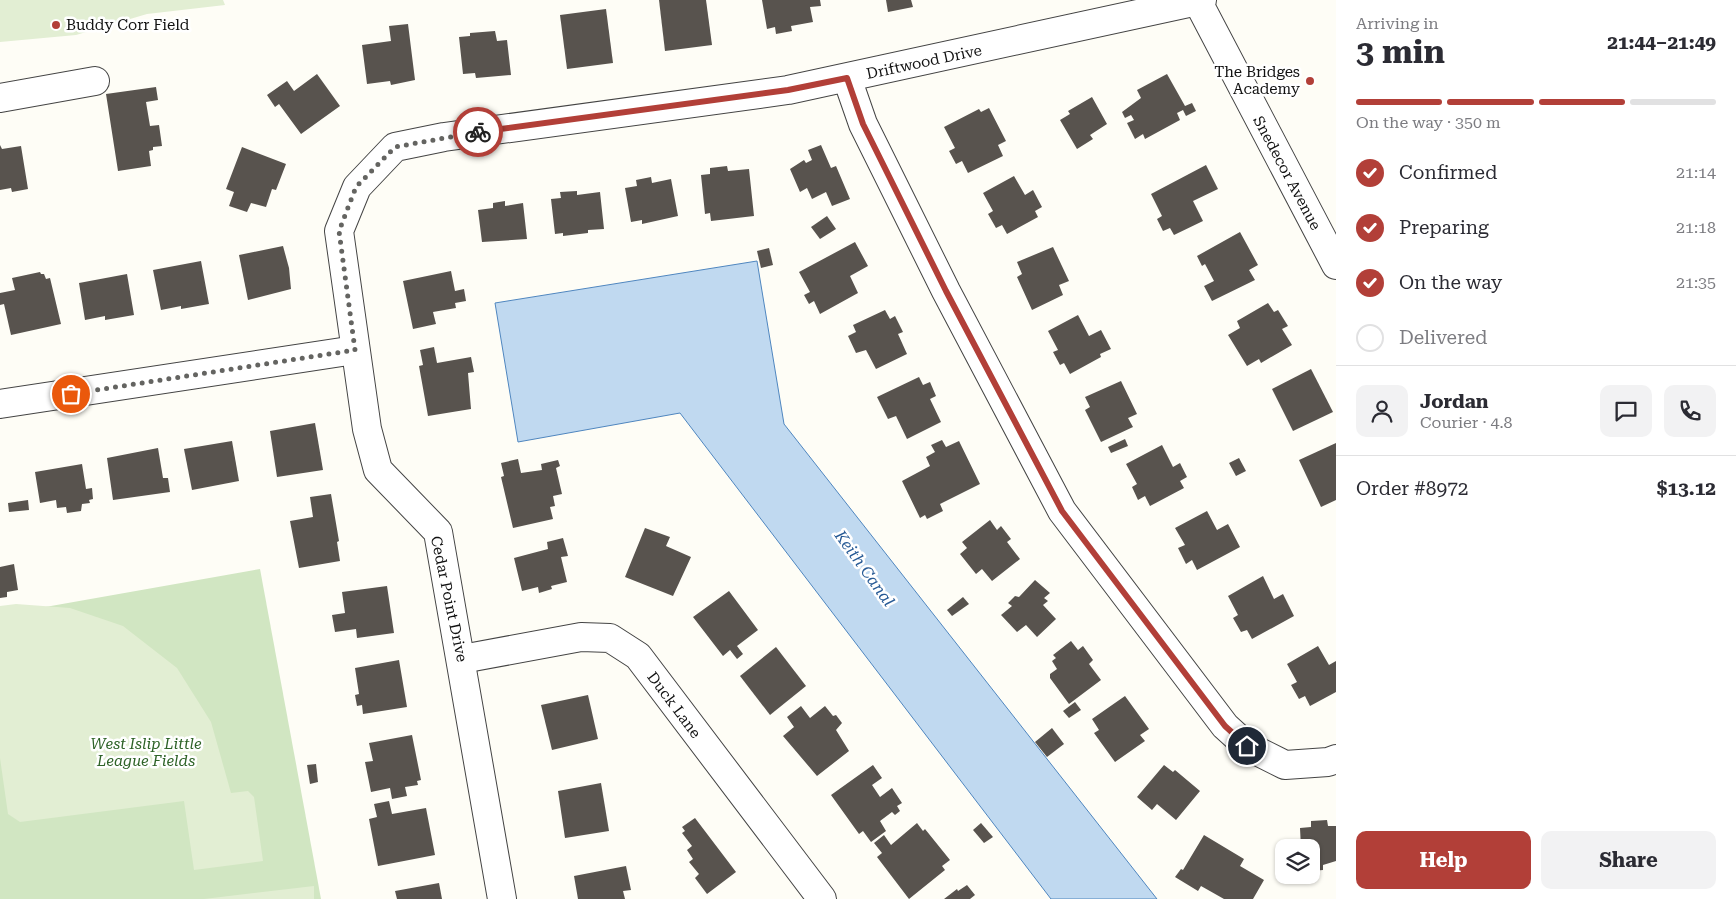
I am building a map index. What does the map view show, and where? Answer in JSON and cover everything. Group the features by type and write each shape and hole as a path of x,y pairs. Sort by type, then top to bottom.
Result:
{"street":[{"name":"Driftwood Drive","path":"339,231 356,187 395,147 444,136 788,90 1199,1"},
{"name":"Snedecor Avenue","path":"1199,1 1336,266"},
{"path":"847,78 863,124 946,291 1062,511 1225,726 1247,746 1285,765 1328,762 1336,759"},
{"path":"0,98 95,81"},
{"name":"Cedar Point Drive","path":"339,231 367,429 378,470 438,532 462,659 502,899"},
{"path":"0,404 355,350"},
{"name":"Duck Lane","path":"462,659 581,636 610,638 638,656 822,899"}],"green space":[{"name":"Buddy Corr Field","path":"0,0 223,0 225,5 147,14 76,35 0,42"},
{"name":"West Islip Little League Fields","path":"260,569 321,899 0,899 0,615"},
{"path":"16,604 70,608 123,626 177,668 211,722 231,793 248,791 254,797 263,861 194,870 184,801 20,822 8,814 0,758 0,606"},
{"path":"314,886 314,899 204,899"}],"water":[{"name":"Keith Canal","path":"757,261 784,424 1157,899 1051,899 680,413 518,442 495,303"}],"building":[{"path":"659,0 706,0 712,45 665,51"},
{"path":"762,0 820,0 821,6 810,7 813,22 791,26 792,31 776,34 775,27 767,29"},
{"path":"886,0 911,0 913,7 888,12"},
{"path":"606,9 613,63 567,69 560,15"},
{"path":"408,24 415,80 391,85 390,81 367,84 362,45 391,41 389,26"},
{"path":"495,31 497,41 507,40 511,75 476,78 475,73 463,74 459,37 470,36 470,33"},
{"path":"317,74 340,106 301,134 279,104 275,107 267,95 287,81 294,91"},
{"path":"1167,74 1185,106 1192,103 1196,111 1186,116 1183,110 1177,113 1180,120 1145,139 1143,134 1135,139 1127,123 1134,120 1131,115 1125,118 1122,112 1141,98 1137,90"},
{"path":"156,87 158,100 146,102 150,126 159,125 162,146 153,147 153,150 149,151 151,166 118,171 106,94"},
{"path":"1092,97 1107,124 1090,135 1093,139 1077,149 1060,120 1070,114 1068,111"},
{"path":"989,108 1006,141 998,145 1003,156 968,173 962,161 956,164 949,151 955,148 944,127 979,109 981,112"},
{"path":"0,145 2,149 21,146 28,189 12,192 11,188 0,190"},
{"path":"821,145 831,168 836,166 850,199 832,206 826,192 812,199 807,188 800,192 790,169 804,160 806,163 812,160 808,150"},
{"path":"242,147 286,164 276,190 272,189 266,207 251,203 247,212 229,206 234,192 226,189"},
{"path":"1206,165 1218,189 1193,201 1203,221 1174,235 1170,228 1163,231 1157,219 1162,216 1151,194"},
{"path":"727,166 728,171 749,169 754,216 711,221 710,213 705,214 701,175 710,174 710,168"},
{"path":"1014,176 1025,195 1033,190 1042,207 1035,211 1038,217 1007,234 1002,225 996,228 988,214 993,211 983,193"},
{"path":"651,177 652,183 671,179 678,216 642,224 642,220 631,222 625,188 637,186 636,180"},
{"path":"577,191 577,195 600,192 604,229 588,230 588,233 563,236 563,233 555,234 551,199 561,198 560,192"},
{"path":"505,201 505,206 523,203 527,239 482,242 478,210 493,208 493,203"},
{"path":"827,216 836,229 820,239 811,227"},
{"path":"1240,232 1258,265 1249,270 1255,280 1212,301 1204,286 1214,281 1205,264 1202,266 1197,256"},
{"path":"855,242 868,266 850,276 858,293 820,314 814,301 809,304 804,295 810,292 799,272"},
{"path":"283,246 289,268 291,289 248,300 239,255"},
{"path":"1053,247 1069,281 1059,285 1063,295 1032,310 1017,277 1022,274 1017,262"},
{"path":"769,248 773,265 761,268 757,251"},
{"path":"201,261 209,304 161,310 153,270"},
{"path":"451,271 455,291 464,289 466,301 455,303 456,308 433,312 436,324 413,329 403,281"},
{"path":"40,272 44,274 46,279 50,278 61,324 11,335 4,304 0,305 0,293 15,290 12,278"},
{"path":"127,274 134,315 105,320 105,316 85,320 79,283"},
{"path":"1268,303 1274,312 1278,310 1288,326 1282,329 1292,345 1261,363 1259,359 1247,366 1228,335 1240,328 1237,321"},
{"path":"885,310 890,319 895,316 903,332 898,334 907,354 876,369 866,350 856,353 848,336 856,332 853,325"},
{"path":"1078,315 1089,336 1101,330 1111,349 1100,354 1101,357 1070,374 1064,363 1060,365 1053,352 1058,350 1048,331"},
{"path":"434,347 437,363 471,357 474,372 468,373 471,409 428,416 419,366 423,365 420,350"},
{"path":"1311,369 1333,412 1293,431 1272,389"},
{"path":"919,377 923,385 930,382 936,396 930,399 941,422 907,439 896,416 888,419 877,397"},
{"path":"1121,381 1137,414 1128,418 1133,427 1101,442 1085,410 1090,407 1085,397"},
{"path":"315,423 323,470 277,477 270,431"},
{"path":"1125,439 1128,446 1111,453 1108,447"},
{"path":"942,440 946,447 959,441 980,484 940,504 943,511 927,519 925,515 920,518 902,481 930,466 926,457 935,452 931,445"},
{"path":"232,441 239,481 192,490 184,449"},
{"path":"1336,443 1336,500 1321,507 1299,460"},
{"path":"1162,445 1173,467 1180,463 1187,477 1180,481 1184,488 1150,506 1145,496 1138,500 1132,487 1137,484 1126,464"},
{"path":"158,448 163,478 168,478 170,492 113,500 107,458"},
{"path":"1239,458 1246,471 1236,476 1229,463"},
{"path":"518,459 521,473 542,470 541,464 558,460 560,466 556,468 562,494 553,496 555,506 550,507 553,519 513,528 501,477 504,476 501,463"},
{"path":"82,464 86,489 92,488 93,499 89,500 90,503 82,504 81,511 67,513 66,507 57,508 56,500 40,503 35,472"},
{"path":"331,494 339,541 337,542 340,561 299,568 290,521 313,517 310,497"},
{"path":"28,500 29,510 9,512 8,503"},
{"path":"1207,511 1217,530 1228,524 1240,547 1197,570 1192,560 1186,564 1178,548 1185,545 1175,528"},
{"path":"990,520 997,530 1001,526 1011,539 1007,542 1020,559 992,581 982,569 976,574 960,554 967,548 962,542"},
{"path":"645,528 670,537 666,546 691,557 673,596 625,577"},
{"path":"563,538 568,556 561,557 567,582 551,586 552,589 539,593 538,587 522,591 514,558 548,549 547,542"},
{"path":"14,564 18,590 7,592 7,597 0,598 0,567"},
{"path":"1263,576 1274,599 1283,594 1294,616 1252,639 1247,630 1241,632 1233,618 1238,615 1228,596"},
{"path":"1035,580 1050,593 1044,598 1048,601 1043,605 1056,619 1037,637 1026,625 1017,632 1001,615 1012,606 1008,603 1015,596 1019,597"},
{"path":"387,586 394,633 357,638 356,629 335,632 332,615 345,613 342,592"},
{"path":"729,591 758,630 737,646 743,654 737,659 730,650 723,656 693,617"},
{"path":"963,597 969,604 952,616 947,610"},
{"path":"1071,641 1078,650 1083,646 1093,660 1089,664 1101,680 1069,704 1050,678 1050,674 1057,669 1052,661 1056,658 1053,655"},
{"path":"1318,646 1329,665 1336,661 1336,692 1310,706 1305,696 1299,699 1291,685 1297,682 1287,664"},
{"path":"776,647 806,686 770,715 740,676"},
{"path":"399,660 407,707 363,714 362,705 357,706 355,695 359,694 355,668"},
{"path":"588,695 598,739 552,750 541,705"},
{"path":"1125,696 1149,729 1140,735 1145,741 1115,762 1094,733 1099,730 1092,719"},
{"path":"1075,702 1081,710 1069,718 1063,711"},
{"path":"801,706 810,718 825,706 833,716 836,715 842,723 836,730 849,751 817,776 783,736 794,727 787,717"},
{"path":"1052,728 1064,744 1047,757 1035,742"},
{"path":"412,735 421,780 417,781 418,785 405,787 407,796 392,799 390,788 371,792 365,762 373,761 369,743"},
{"path":"316,764 318,782 310,784 307,765"},
{"path":"873,765 882,778 872,785 880,797 892,788 902,803 897,806 900,811 895,815 892,812 880,821 886,831 871,842 863,831 859,834 831,795"},
{"path":"1164,765 1173,772 1175,770 1200,791 1176,820 1157,804 1152,810 1137,797"},
{"path":"601,783 609,831 565,838 558,791"},
{"path":"389,801 392,814 426,808 435,855 378,866 369,819 377,817 374,804"},
{"path":"695,818 736,872 707,894 695,878 699,874 689,862 693,859 687,850 692,846 682,833 685,831 682,827"},
{"path":"1327,820 1328,826 1336,826 1336,861 1323,865 1323,870 1320,870 1320,839 1301,839 1300,828 1311,827 1311,821"},
{"path":"917,823 923,831 925,829 950,860 942,866 945,870 909,899 877,857 882,853 874,843 884,835 891,845"},
{"path":"981,823 993,837 984,843 973,830"},
{"path":"1204,835 1244,859 1240,866 1264,880 1253,899 1224,899 1201,886 1198,891 1175,877 1181,869 1183,870"},
{"path":"626,866 631,890 623,891 625,899 578,899 574,876"},
{"path":"439,883 442,899 397,899 395,891"},
{"path":"967,885 975,895 970,899 944,899 957,889 958,891"}],"way so far":[{"path":"71,394 355,350 339,231 356,187 395,147 444,136 478,132"}],"place":[{"name":"Buddy Corr Field","path":"56,25"},
{"name":"The Bridges Academy","path":"1310,81"}],"route":[{"path":"478,132 788,90 847,78 863,124 946,291 1062,511 1225,726 1247,746"}]}
